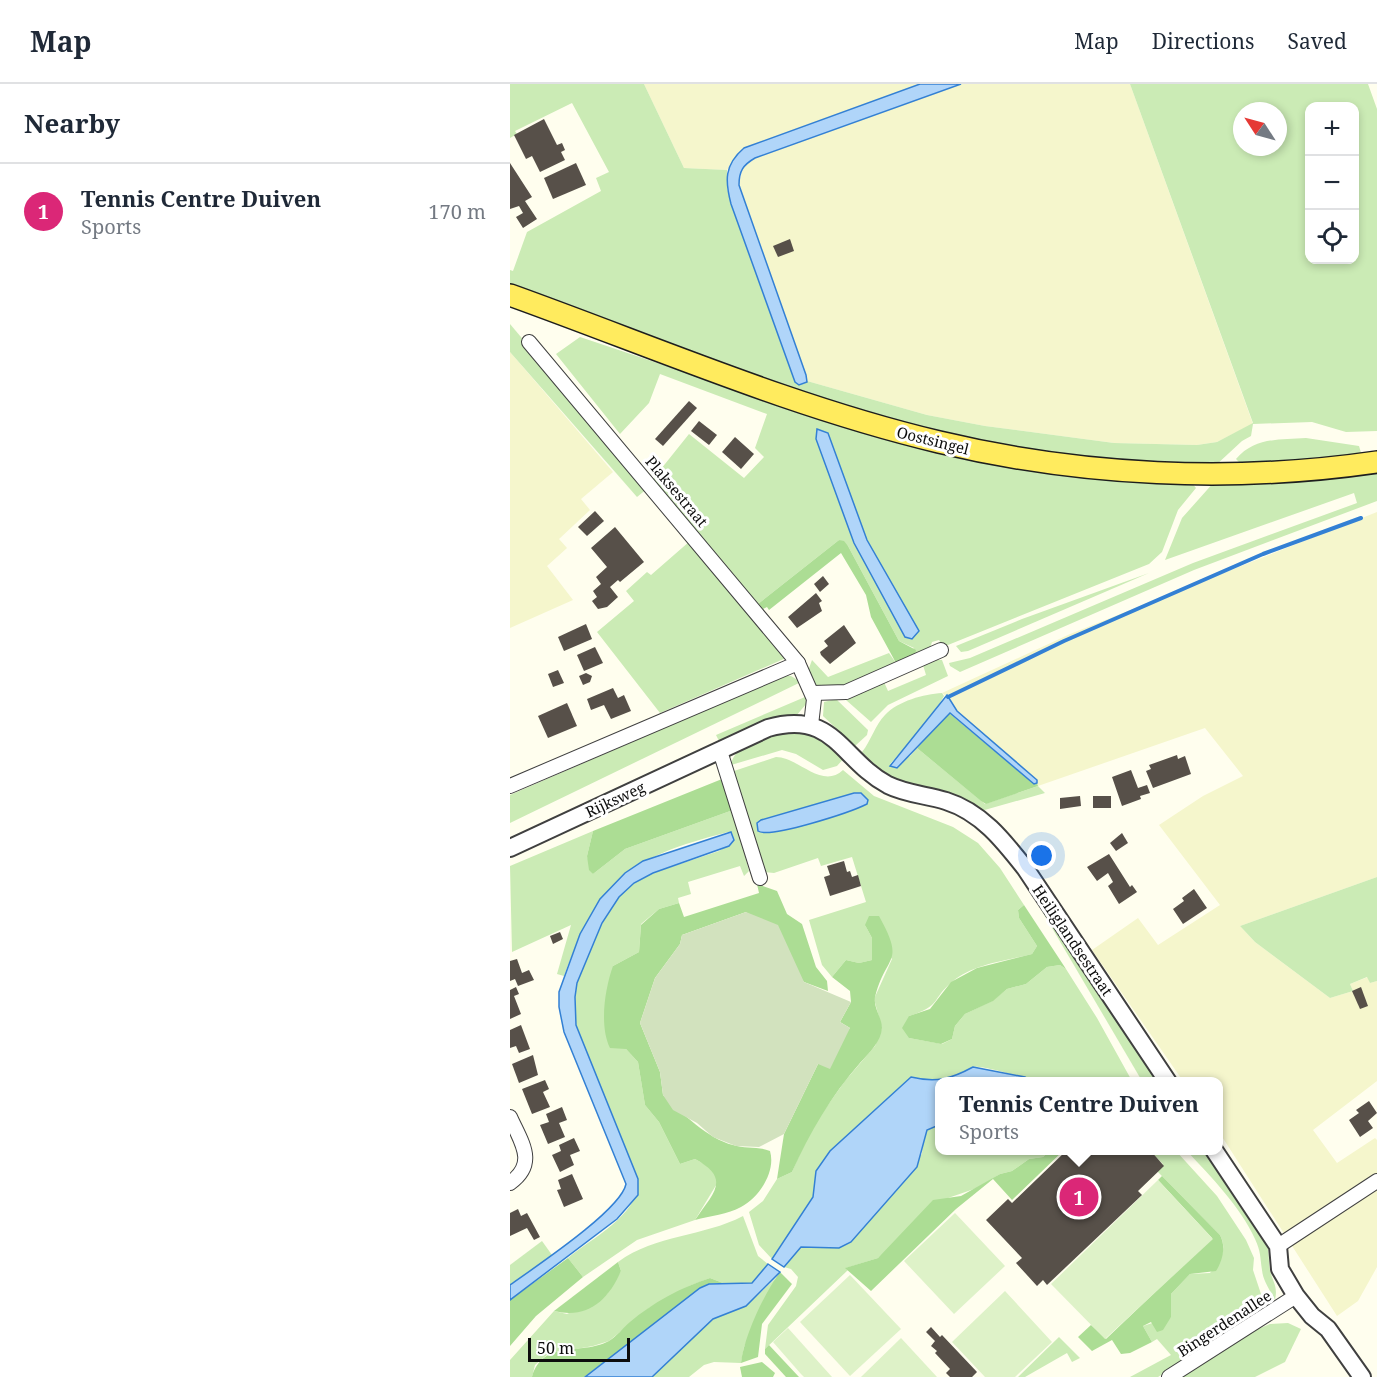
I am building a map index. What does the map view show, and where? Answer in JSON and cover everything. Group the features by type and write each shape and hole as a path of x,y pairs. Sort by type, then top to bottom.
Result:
{"main road":[{"name":"Oostsingel","path":"510,295 806,404 939,442 1002,456 1118,469 1183,473 1258,473 1377,462"}],"street":[{"name":"Plaksestraat","path":"529,342 798,663 813,693"},
{"path":"811,725 813,693 836,694 852,690 941,650"},
{"path":"510,786 798,663"},
{"name":"Rijksweg","path":"510,848 779,725 811,725"},
{"name":"Heiliglandsestraat","path":"811,725 828,732 889,785 957,805 988,825 1025,868 1165,1077"},
{"path":"720,751 760,878"},
{"path":"510,1117 525,1151 527,1163 518,1177 510,1183"},
{"path":"1217,1155 1278,1246 1280,1269 1296,1296 1312,1316 1328,1329 1362,1377"},
{"path":"1278,1246 1377,1181"},
{"name":"Bingerdenallee","path":"1169,1377 1296,1296"}],"green space":[{"path":"510,84 644,84 684,168 727,170 727,188 731,204 795,382 802,384 807,381 927,415 985,426 1114,443 1197,445 1217,442 1253,423 1130,84 1368,84 1377,109 1377,431 1346,432 1312,422 1253,424 1251,436 1242,441 1215,466 1121,461 1028,452 967,440 908,425 793,389 510,284 510,270 513,271 527,232 601,191 596,178 609,172 572,103 515,131 517,134 510,138"},
{"path":"644,84 920,84 744,148 727,170 684,168"},
{"path":"961,84 1130,84 1253,424 1217,442 1197,445 1114,443 985,426 927,415 807,381 739,184 743,167 755,158"},
{"path":"510,324 648,488 637,497 510,352"},
{"path":"580,337 818,417 1190,481 1196,488 1178,510 1162,552 1149,564 943,647 939,640 932,642 930,648 838,690 817,688 808,671 812,660 828,677 889,653 896,663 914,648 899,641 848,546 839,540 758,604 653,479 689,434 744,478 764,457 755,448 767,414 660,374 649,403 620,434 556,354","holes":["822,431 828,433 867,540 919,631 888,605 854,543 816,433"]},
{"path":"510,352 613,472 581,499 590,510 559,539 567,548 547,566 573,600 510,628"},
{"path":"1306,438 1359,446 1362,456 1242,465 1236,459 1259,443"},
{"path":"1377,470 1377,501 1194,570 960,672 950,666 949,663 970,658 1193,563 1357,503 1354,493 1165,560 1182,518 1215,481"},
{"path":"1377,512 1377,877 1240,926 1255,942 1330,998 1353,991 1350,984 1368,977 1370,983 1377,981 1377,1081 1313,1130 1337,1163 1375,1138 1377,1140 1377,1267 1358,1301 1337,1316 1223,1138 1223,1077 1180,1077 1092,950 1138,918 1158,945 1220,905 1159,825 1203,796 1243,776 1205,728 1038,786 1037,781 957,711 950,699 942,693 1070,634"},
{"path":"839,540 844,541 848,546 899,641 916,650 915,655 896,663 871,617 866,595 841,553 769,610 767,607 763,609 758,604"},
{"path":"690,541 786,658 660,713 597,632 634,601 626,591 647,572 651,575"},
{"path":"1149,573 968,651 961,652 956,646 1022,619"},
{"path":"942,660 948,676 888,705 871,722 846,700 884,682 888,691 926,675 923,665"},
{"path":"784,676 791,676 801,682 510,823 510,795"},
{"path":"942,693 944,696 930,720 890,764 910,756 917,748 985,804 1038,786 1045,793 981,811 886,776 862,752 878,723 890,710 912,699"},
{"path":"805,697 807,703 796,716 779,718 720,743 716,735"},
{"path":"836,699 868,730 867,735 855,746 823,716 824,702"},
{"path":"949,713 1038,786 986,804 981,801 917,748"},
{"path":"795,730 816,735 845,757 837,766 823,770 796,754 782,750 731,765 734,756 748,744 767,736"},
{"path":"776,757 784,758 818,775 835,775 843,770 874,796 953,827 978,843 1000,868 1024,905 1018,910 1019,918 1037,946 1032,954 990,964 960,976 945,988 927,1009 909,1016 909,1038 942,1044 952,1039 955,1026 965,1014 992,1001 1007,989 1026,984 1047,967 1060,965 1066,969 1097,1018 1130,1077 1020,1077 973,1067 957,1077 935,1077 935,1081 911,1077 830,1151 816,1171 813,1197 772,1259 759,1245 749,1212 763,1201 777,1179 792,1172 810,1130 845,1081 875,1046 882,1028 874,999 892,959 865,925 872,938 872,960 859,963 846,960 832,977 822,965 809,920 866,902 852,857 821,866 818,858 774,873 764,872 731,772"},
{"path":"722,779 733,810 625,849 593,874 589,870 587,856 593,831"},
{"path":"733,810 749,871 744,876 740,866 688,882 691,894 678,898 679,903 659,909 641,924 639,952 613,966 626,1049 638,1062 645,1105 659,1122 680,1164 695,1159 712,1171 718,1182 695,1220 637,1240 583,1277 568,1258 623,1214 637,1192 638,1179 576,1025 577,983 602,923 619,897 634,883 653,873 719,851 732,843 728,832 694,842 642,863 622,877 606,894 591,916 564,976 557,974 571,925 512,952 510,866 593,831 587,856 593,874 625,849"},
{"path":"1377,877 1377,981 1370,983 1367,977 1350,984 1353,991 1330,998 1255,942 1240,926"},
{"path":"757,884 777,891 787,914 802,924 816,967 827,981 828,991 804,982 746,912 682,935 680,944 655,978 640,1023 660,1072 663,1095 678,1110 724,1142 770,1151 771,1167 765,1183 748,1203 725,1213 695,1220 713,1194 716,1180 706,1166 695,1159 680,1164 659,1122 645,1105 638,1062 626,1049 610,1048 604,1018 608,985 613,966 639,952 641,925 659,909 679,903 684,917 759,893"},
{"path":"1035,899 1160,1077 1140,1077"},
{"path":"1024,905 1066,969 1060,965 1047,967 1026,984 1007,989 993,1001 965,1014 955,1026 952,1039 941,1044 909,1038 902,1028 909,1016 930,1009 951,982 977,968 1032,954 1037,946 1019,918 1018,910"},
{"path":"746,912 778,925 804,982 851,1002 840,1022 850,1028 830,1069 818,1064 784,1134 759,1147 736,1146 713,1137 697,1123 673,1110 663,1095 660,1072 640,1023 655,978 680,944 682,935"},
{"path":"869,916 879,916 891,943 892,952 875,997 875,1005 882,1024 881,1033 874,1047 830,1101 792,1172 777,1179 784,1134 818,1064 850,1028 840,1022 851,1002 850,991 832,977 846,960 859,963 872,960 872,938 865,925"},
{"path":"935,1126 935,1155 1045,1155 1029,1159 1012,1171 1000,1174 977,1188 948,1198 878,1258 846,1268 848,1270 765,1349 768,1325 796,1286 798,1277 791,1269 784,1267 801,1247 922,1154 923,1138 927,1129"},
{"path":"1059,1155 1012,1200 993,1179 956,1209 871,1291 845,1268 878,1258 933,1200 961,1196 1000,1174 1012,1171 1029,1159"},
{"path":"1154,1155 1180,1155 1217,1196 1246,1240 1254,1258 1253,1270 1262,1297 1236,1326 1158,1377 1130,1377 1171,1355 1157,1339 1152,1342 1143,1326 1171,1317 1171,1294 1190,1274 1210,1273 1220,1260 1223,1250 1220,1235 1157,1171 1163,1164"},
{"path":"1191,1155 1211,1155 1265,1240 1270,1270 1276,1288 1275,1300 1264,1278 1255,1239 1224,1192"},
{"path":"1162,1176 1220,1235 1223,1253 1220,1262 1216,1271 1190,1274 1171,1294 1171,1317 1163,1330 1157,1332 1151,1322 1143,1326 1152,1342 1130,1353 1121,1354 1112,1340 1092,1351 1078,1337 1091,1325 1106,1339 1212,1238 1158,1180"},
{"path":"1158,1180 1213,1239 1105,1339 1051,1284"},
{"path":"955,1213 1005,1266 954,1314 904,1261"},
{"path":"743,1216 758,1256 768,1264 752,1283 723,1283 710,1278 689,1286 649,1308 609,1341 548,1354 535,1365 532,1377 510,1377 510,1360 554,1311 567,1314 607,1294 621,1271 618,1262 648,1246 728,1223"},
{"path":"542,1241 552,1255 510,1285 510,1265"},
{"path":"568,1258 583,1277 536,1316 510,1346 510,1300"},
{"path":"618,1262 621,1271 603,1299 586,1310 566,1313 554,1311"},
{"path":"780,1272 792,1284 762,1324 758,1357 741,1363 746,1340 756,1316"},
{"path":"850,1275 901,1329 850,1376 800,1322"},
{"path":"710,1278 723,1283 709,1284 584,1377 532,1377 537,1365 545,1357 564,1350 586,1348 609,1341 627,1324 658,1302"},
{"path":"776,1278 744,1347 741,1363 714,1362 704,1365 689,1377 652,1377 713,1319 746,1306"},
{"path":"1005,1291 1052,1342 1015,1377 985,1377 952,1342"},
{"path":"1288,1323 1301,1329 1285,1362 1255,1377 1178,1377 1258,1329 1270,1324"},
{"path":"788,1328 832,1377 804,1377 801,1374 773,1342"},
{"path":"1059,1337 1080,1358 1072,1362 1067,1353 1025,1377 1018,1377"},
{"path":"901,1338 937,1377 861,1377"},
{"path":"769,1345 799,1377 786,1377 765,1354 765,1349"},
{"path":"762,1362 775,1373 773,1377 742,1377 740,1367"}],"water":[{"path":"920,84 961,84 755,158 747,163 741,172 739,185 806,375 807,382 799,385 795,382 731,204 727,181 730,167 737,154 744,148"},
{"path":"817,429 828,433 867,540 919,631 912,639 905,637 854,543 816,439"},
{"path":"947,695 957,711 1037,780 1037,783 1034,784 950,713 897,768 890,766"},
{"path":"854,793 861,793 868,800 867,804 794,828 758,831 757,823 761,820"},
{"path":"731,832 734,840 729,846 653,873 634,883 619,897 602,923 577,983 576,1025 638,1179 638,1195 617,1219 510,1300 510,1285 594,1223 621,1195 626,1184 564,1032 559,1007 559,992 580,934 600,899 625,873 643,861"},
{"path":"973,1067 1025,1077 949,1077"},
{"path":"911,1077 935,1080 935,1127 927,1130 917,1167 851,1242 839,1248 801,1247 784,1267 772,1259 813,1197 816,1171 830,1151"},
{"path":"768,1264 780,1272 746,1306 713,1319 652,1377 585,1377 700,1288 709,1284 752,1283"}],"building":[{"path":"544,119 557,145 562,143 565,150 561,152 565,160 540,172 532,156 526,159 514,135"},
{"path":"510,163 532,197 525,201 537,219 523,228 516,217 523,213 519,206 510,209"},
{"path":"576,163 586,185 553,199 544,178"},
{"path":"790,239 794,251 778,257 773,246"},
{"path":"689,401 697,408 663,446 655,439"},
{"path":"699,421 717,435 709,445 691,431"},
{"path":"735,437 754,454 741,469 722,452"},
{"path":"595,511 604,521 587,536 578,527"},
{"path":"615,527 644,562 620,582 618,580 610,587 618,597 607,607 598,609 592,601 597,597 593,591 601,584 596,577 607,567 591,548"},
{"path":"823,576 829,584 820,592 814,584"},
{"path":"816,593 822,601 819,603 822,611 797,628 788,617"},
{"path":"586,624 592,639 564,651 558,637"},
{"path":"844,625 856,643 830,664 820,652 828,646 824,641"},
{"path":"595,647 603,663 584,671 577,655"},
{"path":"558,670 564,683 553,687 548,674"},
{"path":"586,673 592,676 590,682 583,685 579,676"},
{"path":"613,688 618,698 624,695 631,711 611,719 604,705 591,710 587,699"},
{"path":"567,703 577,726 548,738 538,716"},
{"path":"1177,755 1178,759 1185,756 1191,774 1153,788 1146,771 1151,769 1149,765"},
{"path":"1131,770 1138,788 1147,785 1150,793 1122,806 1112,777"},
{"path":"1080,796 1081,806 1060,809 1060,798"},
{"path":"1093,796 1111,796 1111,808 1093,808"},
{"path":"1122,833 1128,843 1116,851 1110,843"},
{"path":"1109,854 1130,887 1132,885 1137,892 1119,904 1108,886 1113,882 1108,873 1097,881 1087,867"},
{"path":"844,861 847,872 850,871 852,877 858,875 861,886 830,896 824,877 830,875 827,866"},
{"path":"1194,889 1207,908 1183,924 1173,909"},
{"path":"560,932 563,939 553,944 550,936"},
{"path":"517,959 522,973 529,970 534,980 518,986 515,979 510,981 510,961"},
{"path":"516,987 519,994 514,996 521,1014 510,1019 510,990"},
{"path":"1361,987 1368,1006 1360,1009 1352,991"},
{"path":"521,1025 530,1049 519,1053 516,1046 510,1048 510,1030"},
{"path":"533,1055 538,1075 519,1083 512,1064"},
{"path":"545,1080 549,1089 543,1092 550,1107 532,1114 522,1089"},
{"path":"1369,1101 1377,1113 1368,1121 1373,1128 1360,1137 1349,1120 1359,1113 1356,1110"},
{"path":"562,1107 567,1120 559,1123 565,1137 548,1144 540,1125 549,1122 546,1114"},
{"path":"574,1138 580,1151 570,1155 574,1165 560,1172 552,1155 561,1151 559,1145"},
{"path":"1062,1155 1154,1155 1164,1166 1138,1191 1142,1195 1047,1285 1043,1280 1037,1286 1016,1263 1022,1258 986,1220 1008,1199 1012,1203"},
{"path":"572,1174 583,1199 564,1207 557,1190 561,1189 558,1180"},
{"path":"518,1209 521,1216 527,1213 540,1237 534,1240 527,1228 510,1236 510,1213"},
{"path":"931,1327 940,1337 942,1335 977,1372 972,1377 950,1377 946,1373 950,1369 935,1353 937,1351 931,1346 935,1341 926,1332"}],"waterway":[{"path":"948,697 1064,641 1263,554 1361,518"}],"place":[{"name":"Tennis Centre Duiven","path":"1079,1197"}]}
